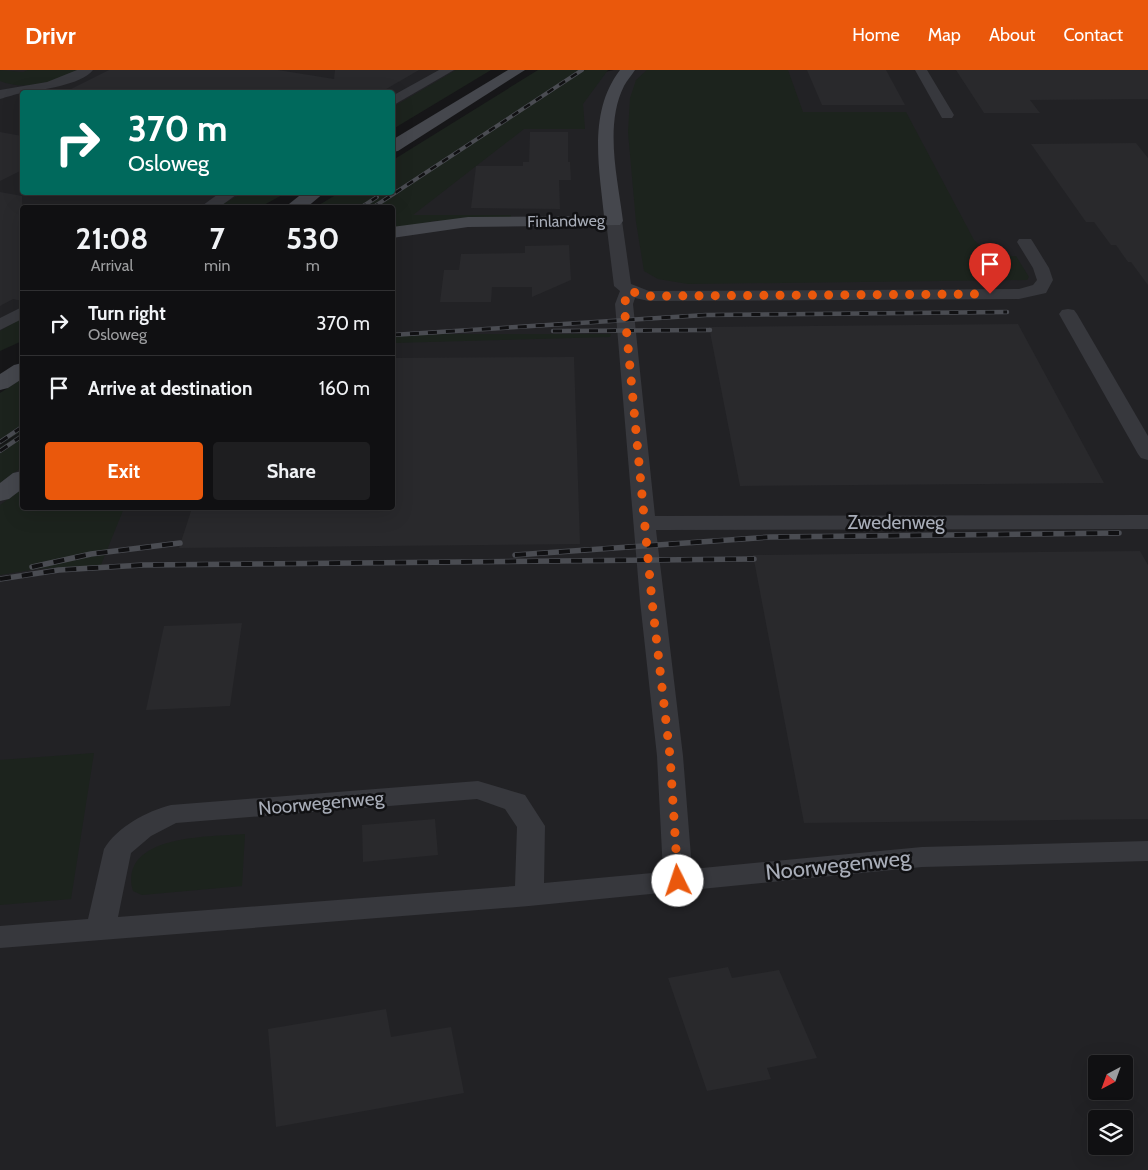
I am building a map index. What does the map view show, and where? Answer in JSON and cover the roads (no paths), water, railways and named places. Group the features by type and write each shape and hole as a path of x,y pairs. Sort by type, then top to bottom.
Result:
{"street":[{"path":"4,90 50,85 87,70"},
{"path":"395,100 448,70"},
{"path":"395,145 518,70"},
{"name":"Finlandweg","path":"395,233 468,222 614,221 608,148 608,111 622,76 628,70"},
{"path":"921,70 947,115"},
{"path":"211,205 228,195"},
{"path":"298,205 312,195"},
{"path":"614,221 624,286 629,291 649,296 1019,294 1040,289 1045,280 1041,268 1025,242"},
{"path":"629,291 624,304 652,601 670,756 678,881"},
{"path":"0,325 20,313"},
{"path":"1068,314 1148,454"},
{"path":"0,383 20,371"},
{"path":"0,494 20,479"},
{"name":"Zwedenweg","path":"645,523 1148,522"},
{"name":"Noorwegenweg","path":"101,928 118,850 141,829 171,814 449,792 478,790 515,802 532,826 530,895"},
{"name":"Noorwegenweg","path":"0,937 530,895 922,857 1148,851"}],"railway":[{"path":"395,193 582,70"},
{"path":"377,205 392,195"},
{"path":"365,205 377,197"},
{"path":"395,335 706,315 1007,312"},
{"path":"553,331 710,330"},
{"path":"0,442 20,428"},
{"path":"0,451 20,437"},
{"path":"515,555 770,537 1119,533"},
{"path":"32,567 91,554 180,543"},
{"path":"0,579 59,570 143,565 754,559"}]}
